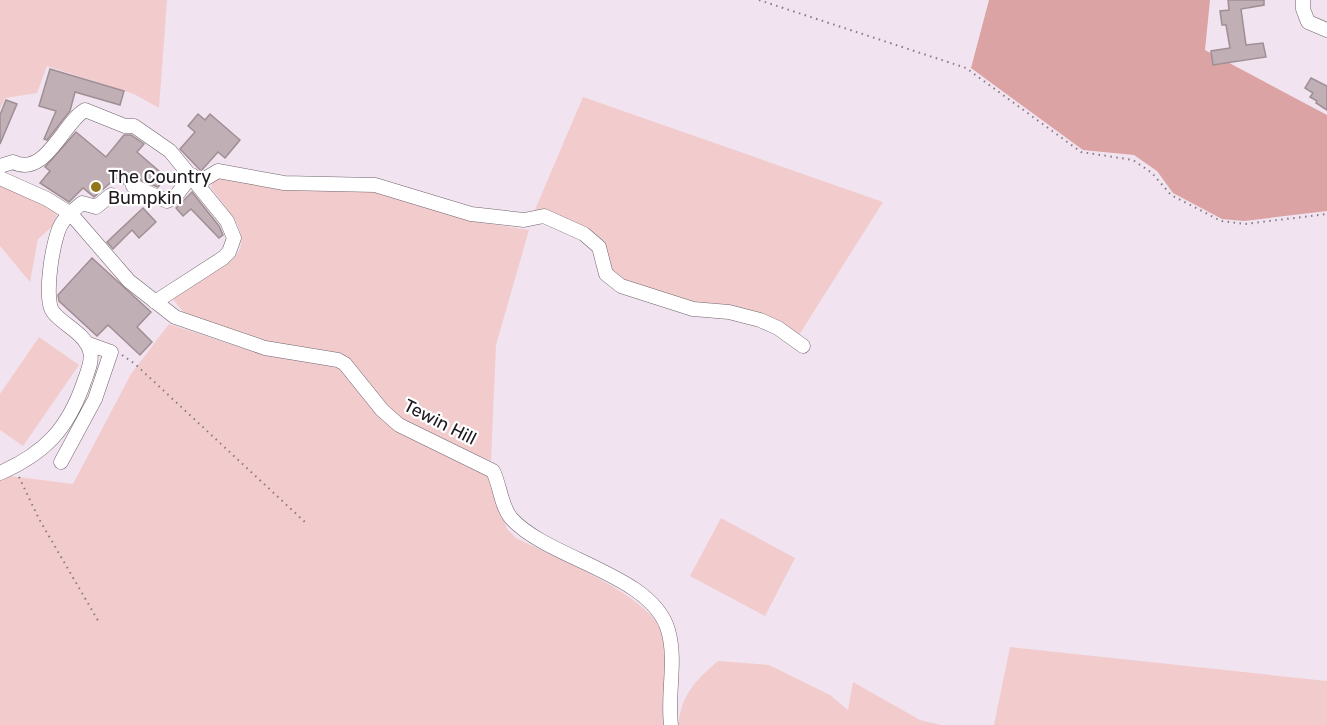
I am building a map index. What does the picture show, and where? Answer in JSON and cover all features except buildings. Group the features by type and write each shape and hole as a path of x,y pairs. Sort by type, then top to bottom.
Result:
{"street":[{"path":"1303,0 1303,9 1308,22 1327,30"},
{"path":"0,166 13,162 20,165 28,164 42,159 75,116 84,110 126,126 134,126 170,151 228,220 233,232 232,245 223,258 155,302"},
{"path":"133,186 167,201 195,179 218,171 284,183 357,183 401,191 471,214 524,220 544,216 584,234 599,246 606,274 621,286 693,309 729,312 760,321 778,328 804,345"},
{"name":"Tewin Hill","path":"0,178 47,199 71,214 129,280 175,317 265,348 338,360 345,364 382,410 399,425 493,471 510,517 544,542 627,583 657,610 668,629 672,651 671,725"},
{"path":"0,473 46,446 73,411 90,365 91,352 86,343 53,312 47,298 48,279 61,224 82,203 96,207 111,195"},
{"path":"61,462 95,399 111,352 86,343"}],"path":[{"path":"759,0 966,68 1081,152 1132,159 1152,173 1171,195 1221,221 1245,224 1327,214"},
{"path":"111,352 135,364 306,523"},
{"path":"14,466 39,519 100,624"}],"shaded area":[{"path":"0,0 167,0 159,108 134,94 47,66 37,93 5,98 0,109"},
{"path":"989,0 1210,0 1205,50 1327,115 1327,211 1244,221 1222,219 1173,193 1157,171 1134,155 1083,150 971,68"},
{"path":"583,97 883,202 799,335 644,291 611,274 603,246 534,212"},
{"path":"215,176 369,189 397,195 478,222 529,230 496,345 491,461 421,433 387,410 347,357 263,342 185,314 171,297 232,260 239,251 242,241 236,222 211,187"},
{"path":"0,183 58,210 54,225 38,239 30,282 0,246"},
{"path":"169,324 248,350 323,361 341,367 373,407 489,475 507,529 516,538 603,581 626,595 660,625 668,650 663,725 0,725 0,481 10,476 73,484 131,374"},
{"path":"39,337 79,365 23,446 0,430 0,394"},
{"path":"721,518 795,558 765,616 690,576"},
{"path":"1010,647 1327,681 1327,725 994,725"},
{"path":"718,661 769,665 830,695 848,710 853,682 920,720 941,725 678,725 686,696"}],"place":[{"name":"The Country Bumpkin","path":"96,187"}]}
